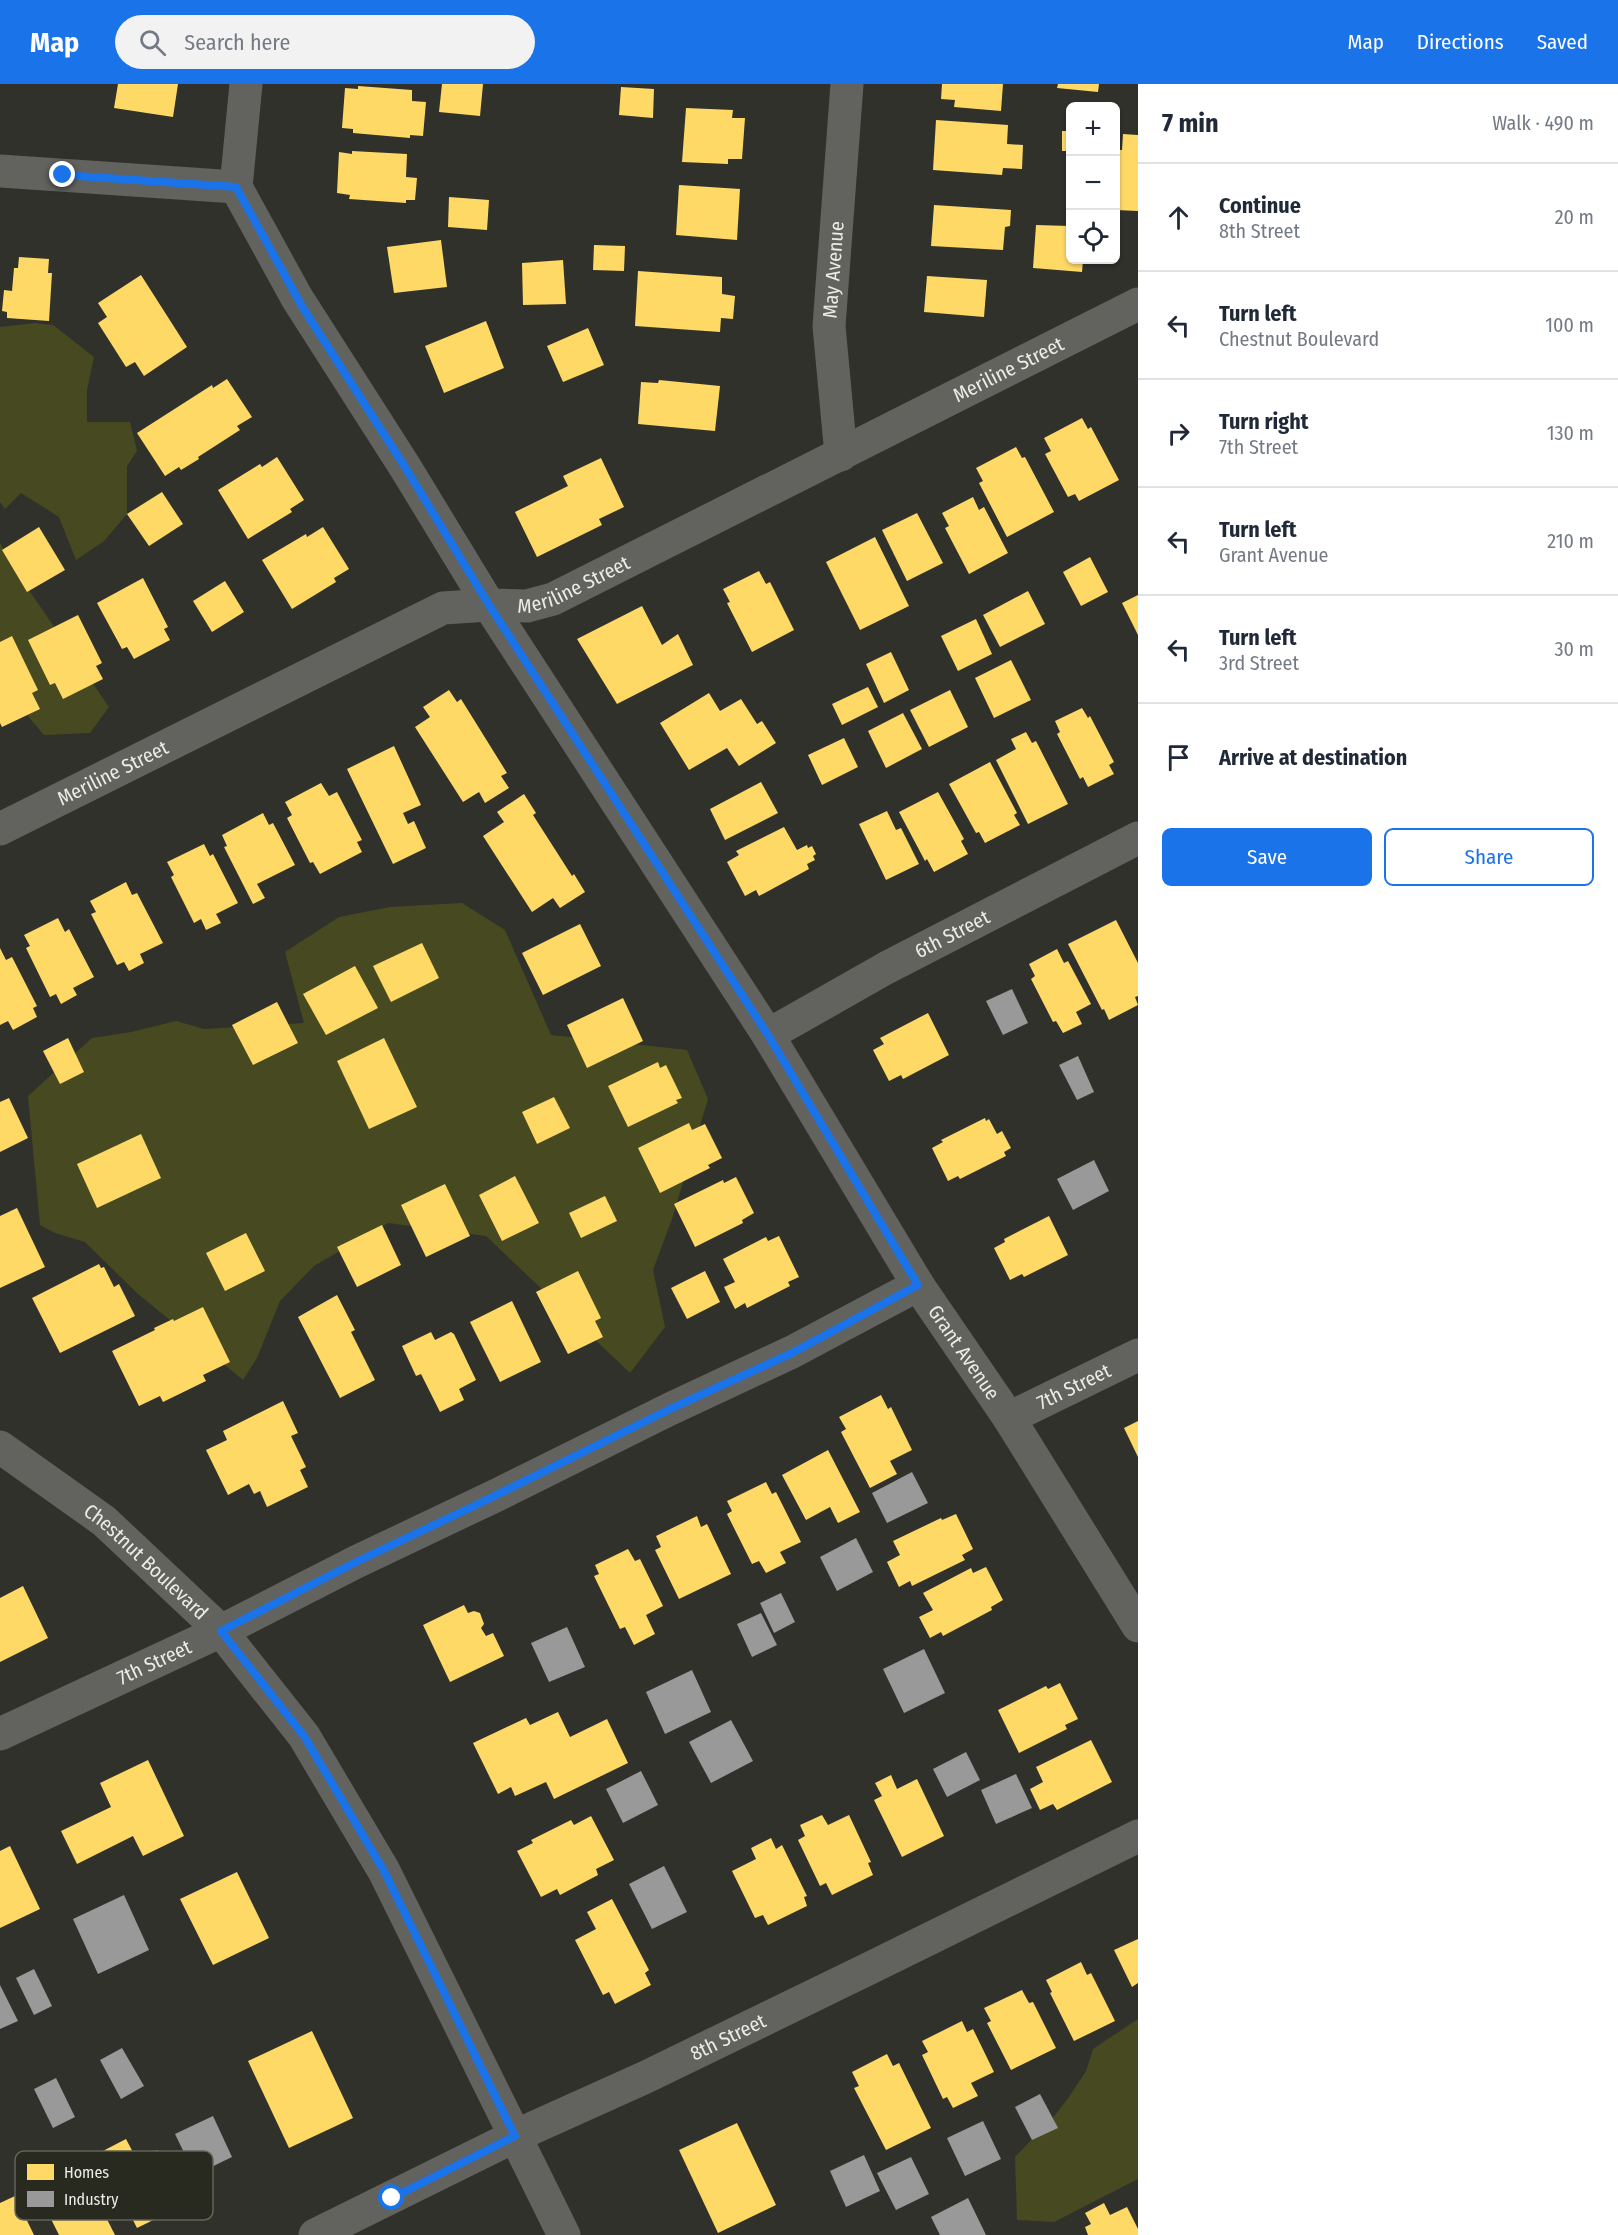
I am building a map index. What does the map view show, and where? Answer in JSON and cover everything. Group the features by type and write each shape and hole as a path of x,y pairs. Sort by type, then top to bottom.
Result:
{"street":[{"path":"0,171 236,187 246,84"},
{"name":"May Avenue","path":"841,455 829,326 847,84"},
{"name":"Grant Avenue","path":"236,187 303,308 405,467 489,605 768,1035 918,1285 1009,1418 1138,1626"},
{"name":"Meriline Street","path":"0,829 443,608 489,605 527,606 553,599 1138,304"},
{"name":"6th Street","path":"768,1035 886,968 1138,838"},
{"name":"7th Street","path":"0,1734 221,1631 356,1562 670,1409 792,1353 918,1285"},
{"name":"7th Street","path":"1009,1418 1138,1355"},
{"name":"Chestnut Boulevard","path":"0,1447 104,1521 221,1631 304,1736 384,1871 564,2235"},
{"name":"8th Street","path":"315,2235 515,2136 676,2062 1138,1836"}],"green space":[{"path":"35,323 53,325 94,357 87,390 87,422 130,422 137,451 127,466 127,514 104,541 76,560 59,517 21,493 5,509 0,502 0,327"},
{"path":"0,543 9,561 109,707 90,733 44,735 0,683"},
{"path":"462,903 505,930 551,1035 687,1050 708,1099 672,1219 653,1270 665,1327 630,1373 486,1236 388,1223 314,1266 280,1301 257,1358 243,1380 138,1294 85,1242 55,1233 40,1225 28,1096 92,1038 131,1032 176,1021 204,1029 304,1023 285,952 339,917 390,907"},
{"path":"1138,2019 1138,2179 1054,2222 1017,2220 1015,2157 1069,2097 1086,2071 1093,2049"}],"building: Homes":[{"path":"118,84 178,84 173,117 114,108"},
{"path":"442,84 483,84 480,116 439,112"},
{"path":"942,84 1003,84 1001,111 954,107 955,100 941,99"},
{"path":"1058,84 1099,84 1098,92 1057,88"},
{"path":"358,86 412,90 412,101 426,102 423,136 410,135 410,138 353,133 353,129 342,128 345,88 358,89"},
{"path":"621,87 654,89 653,118 619,115"},
{"path":"686,108 733,110 732,118 745,118 742,159 728,159 728,164 682,162"},
{"path":"936,120 1008,125 1007,144 1023,145 1022,169 1003,168 1002,175 933,170"},
{"path":"1062,131 1066,131 1066,151 1062,151"},
{"path":"1123,134 1138,135 1138,211 1120,210 1120,150 1122,150"},
{"path":"352,151 407,154 406,177 417,178 415,200 406,200 406,203 349,199 350,195 337,193 339,152 352,154"},
{"path":"679,185 740,189 737,240 676,235"},
{"path":"449,197 489,200 487,230 448,227"},
{"path":"934,205 1011,210 1010,226 1005,227 1003,250 931,246"},
{"path":"1036,225 1066,226 1066,264 1083,264 1082,272 1033,268"},
{"path":"441,240 447,287 394,293 387,247"},
{"path":"594,245 625,246 624,271 593,270"},
{"path":"19,257 49,259 48,273 52,273 49,321 7,318 7,312 2,311 4,290 12,291 14,268 18,268"},
{"path":"563,260 566,304 523,305 522,263"},
{"path":"638,271 722,277 722,294 735,296 733,319 721,318 720,332 635,326"},
{"path":"141,275 187,347 144,376 135,362 126,367 98,323 107,317 98,303"},
{"path":"927,276 987,280 984,317 924,312"},
{"path":"486,321 504,368 444,393 425,346"},
{"path":"588,328 604,365 563,382 547,346"},
{"path":"227,379 252,417 237,426 240,430 198,457 199,459 165,476 137,433 212,385 213,388"},
{"path":"659,380 720,386 715,431 638,424 641,382 658,383"},
{"path":"1082,418 1088,429 1091,427 1119,480 1079,501 1075,494 1068,497 1045,454 1051,451 1044,438"},
{"path":"1016,447 1022,458 1025,457 1054,512 1007,537 979,483 983,481 976,468"},
{"path":"277,457 304,500 290,509 292,512 248,539 218,490 260,464 262,467"},
{"path":"601,458 624,507 599,519 602,525 537,557 515,512 568,486 563,476"},
{"path":"162,492 183,524 149,546 127,514"},
{"path":"973,497 979,510 984,507 1008,553 969,574 945,528 949,526 942,513"},
{"path":"917,513 943,563 907,581 882,530"},
{"path":"39,527 65,570 27,592 2,550"},
{"path":"323,527 349,569 334,578 336,582 292,609 262,560 306,534 307,537"},
{"path":"875,537 909,606 860,630 826,562"},
{"path":"1090,557 1108,592 1081,606 1063,572"},
{"path":"759,571 766,584 770,582 794,630 752,652 727,603 730,602 723,589"},
{"path":"143,578 168,627 164,629 170,640 134,659 127,647 122,649 97,603"},
{"path":"225,581 244,612 212,632 193,601"},
{"path":"1028,591 1045,624 1000,647 983,615"},
{"path":"1138,595 1138,635 1122,603"},
{"path":"642,606 662,645 678,634 693,665 617,704 577,639"},
{"path":"78,615 102,663 96,666 103,679 63,699 55,683 50,685 28,640"},
{"path":"976,619 992,654 958,671 941,636"},
{"path":"12,636 38,690 32,693 40,709 2,727 0,723 0,642"},
{"path":"891,652 909,690 884,703 866,664"},
{"path":"1011,660 1031,700 994,718 975,678"},
{"path":"868,687 878,707 842,725 832,704"},
{"path":"449,690 457,702 461,699 507,773 501,776 509,788 485,803 479,792 463,802 415,727 430,717 423,707"},
{"path":"950,690 968,727 929,747 910,710"},
{"path":"709,693 720,711 741,699 757,724 762,721 776,743 739,766 727,748 689,770 660,723"},
{"path":"1082,708 1088,718 1090,716 1114,762 1109,765 1114,774 1088,787 1083,777 1080,779 1057,734 1060,732 1055,721"},
{"path":"903,713 922,749 886,768 868,731"},
{"path":"1026,732 1032,743 1036,741 1068,804 1028,824 996,760 1016,749 1011,739"},
{"path":"844,738 858,767 822,785 808,755"},
{"path":"394,746 421,805 403,813 408,824 414,821 426,848 393,864 347,769"},
{"path":"990,762 1017,813 1014,815 1020,825 985,843 979,832 976,833 949,784"},
{"path":"761,782 778,813 725,840 710,809"},
{"path":"321,783 329,796 337,792 362,840 357,842 362,852 320,874 313,862 310,863 287,818 292,815 285,802"},
{"path":"938,792 964,839 961,841 968,854 934,872 927,859 925,861 899,812"},
{"path":"524,794 536,813 533,815 572,876 574,874 585,892 560,908 553,898 532,912 483,836 504,822 497,812"},
{"path":"887,811 896,830 901,828 919,864 886,880 859,824"},
{"path":"263,813 269,825 273,823 295,865 257,884 265,898 253,904 224,847 227,846 222,835"},
{"path":"784,827 797,850 807,845 808,848 812,846 816,854 813,856 815,860 807,864 809,869 759,896 756,890 745,896 727,862 739,855 736,851"},
{"path":"204,844 210,856 213,854 238,903 216,914 221,923 206,930 201,919 194,923 171,877 174,875 167,862"},
{"path":"126,882 132,895 137,893 163,943 140,954 144,963 129,971 124,962 117,965 91,914 96,912 90,901"},
{"path":"58,918 65,932 69,929 94,977 73,988 77,995 61,1004 56,994 50,997 26,948 30,946 24,935"},
{"path":"1116,920 1138,963 1138,996 1135,997 1138,1005 1109,1020 1068,944"},
{"path":"580,924 601,966 543,995 522,953"},
{"path":"422,943 439,978 391,1002 373,966"},
{"path":"0,948 6,960 12,957 37,1006 33,1008 37,1017 13,1030 8,1021 0,1025"},
{"path":"1057,949 1064,963 1068,961 1091,1004 1076,1012 1082,1024 1063,1033 1056,1021 1053,1022 1031,979 1035,976 1029,964"},
{"path":"355,966 378,1008 326,1035 303,994"},
{"path":"623,998 643,1041 587,1068 567,1025"},
{"path":"277,1002 298,1043 253,1065 232,1025"},
{"path":"928,1013 949,1055 903,1079 901,1075 889,1081 873,1050 884,1044 880,1038"},
{"path":"68,1038 84,1072 60,1084 43,1051"},
{"path":"384,1038 417,1107 369,1129 337,1061"},
{"path":"658,1062 660,1068 666,1065 682,1098 676,1100 678,1103 628,1127 608,1086"},
{"path":"554,1097 570,1128 537,1144 522,1112"},
{"path":"9,1098 28,1138 0,1152 0,1102"},
{"path":"985,1118 986,1121 989,1119 997,1134 1002,1131 1011,1148 1004,1152 1006,1156 960,1179 958,1176 948,1181 932,1148 943,1142 941,1140"},
{"path":"689,1123 692,1130 705,1124 722,1158 708,1165 710,1168 660,1193 638,1148"},
{"path":"141,1134 161,1178 97,1208 77,1164"},
{"path":"515,1176 539,1223 502,1241 479,1195"},
{"path":"736,1177 754,1213 742,1220 743,1223 695,1247 674,1204 723,1180 724,1183"},
{"path":"445,1184 470,1236 426,1257 401,1205"},
{"path":"605,1196 617,1221 581,1238 569,1213"},
{"path":"17,1208 45,1267 0,1288 0,1216"},
{"path":"1049,1216 1068,1255 1024,1277 1022,1274 1010,1280 994,1248 1005,1242 1004,1239"},
{"path":"382,1225 401,1265 357,1287 337,1247"},
{"path":"246,1233 265,1271 225,1291 206,1253"},
{"path":"779,1236 799,1277 788,1282 790,1286 747,1308 745,1303 735,1309 724,1287 735,1282 723,1259 766,1237 768,1241"},
{"path":"99,1264 101,1268 104,1267 114,1287 119,1284 135,1316 60,1353 32,1298"},
{"path":"578,1271 601,1318 595,1321 603,1337 568,1354 536,1292"},
{"path":"705,1271 720,1302 687,1319 671,1288"},
{"path":"337,1295 355,1330 351,1332 375,1380 340,1398 298,1317"},
{"path":"512,1301 541,1362 500,1382 470,1322"},
{"path":"203,1307 230,1362 203,1375 206,1381 163,1402 160,1396 139,1406 112,1351 155,1330 154,1328"},
{"path":"431,1332 435,1340 451,1332 454,1334 476,1380 459,1389 464,1400 440,1412 421,1374 416,1376 402,1346"},
{"path":"881,1395 888,1409 891,1407 912,1450 890,1461 897,1474 870,1488 841,1432 846,1429 839,1417"},
{"path":"283,1401 298,1433 291,1436 306,1467 300,1470 308,1487 267,1507 260,1491 254,1494 249,1484 228,1495 206,1450 227,1440 223,1431"},
{"path":"1138,1421 1138,1457 1124,1428"},
{"path":"828,1450 860,1512 838,1523 830,1507 806,1520 782,1475"},
{"path":"766,1482 772,1494 776,1492 801,1542 780,1552 786,1563 766,1573 759,1561 752,1564 727,1514 732,1511 727,1501"},
{"path":"956,1514 973,1549 962,1555 965,1560 912,1586 910,1581 899,1587 887,1562 900,1555 893,1541 941,1518 942,1520"},
{"path":"697,1516 701,1527 707,1524 731,1574 679,1599 655,1550 661,1547 656,1536"},
{"path":"628,1549 635,1561 640,1559 663,1606 646,1615 655,1634 634,1645 625,1627 620,1629 594,1576 599,1574 595,1565"},
{"path":"986,1567 1003,1600 991,1607 992,1610 943,1636 941,1632 930,1638 919,1617 933,1610 923,1593 971,1568 973,1573"},
{"path":"23,1586 48,1638 0,1662 0,1598"},
{"path":"464,1605 468,1613 474,1611 480,1613 484,1624 481,1628 486,1636 493,1633 504,1656 450,1682 423,1625"},
{"path":"1060,1683 1078,1719 1065,1725 1067,1729 1019,1753 998,1710 1046,1686 1048,1689"},
{"path":"558,1712 570,1737 607,1719 628,1763 554,1799 546,1782 515,1796 511,1787 498,1794 473,1743 526,1718 530,1725"},
{"path":"1091,1740 1112,1782 1057,1810 1053,1804 1040,1810 1030,1789 1043,1782 1036,1767"},
{"path":"148,1760 184,1836 143,1856 133,1836 77,1864 61,1831 111,1807 100,1783"},
{"path":"891,1775 897,1789 917,1779 944,1836 902,1857 874,1800 882,1796 875,1783"},
{"path":"822,1815 828,1825 849,1815 871,1862 868,1863 873,1875 832,1895 826,1883 820,1886 798,1840 805,1836 800,1825"},
{"path":"591,1816 614,1860 596,1869 598,1875 560,1895 557,1889 541,1897 517,1851 533,1843 531,1840 571,1820 574,1825"},
{"path":"771,1838 776,1849 782,1845 807,1896 804,1897 807,1906 768,1925 763,1915 755,1918 732,1871 756,1859 751,1848"},
{"path":"10,1846 40,1909 0,1928 0,1851"},
{"path":"237,1872 269,1938 213,1965 180,1899"},
{"path":"612,1899 649,1970 645,1973 651,1985 615,2004 609,1992 603,1995 575,1940 596,1929 587,1912"},
{"path":"1138,1939 1138,1983 1132,1987 1114,1950"},
{"path":"1081,1962 1087,1975 1091,1973 1115,2021 1074,2041 1046,1980"},
{"path":"1022,1990 1029,2003 1033,2002 1056,2048 1011,2070 987,2023 991,2021 984,2008"},
{"path":"962,2021 967,2032 973,2029 994,2072 971,2083 978,2096 953,2108 947,2097 943,2099 922,2055 928,2052 922,2041"},
{"path":"312,2031 353,2118 289,2148 248,2061"},
{"path":"887,2054 893,2066 899,2063 931,2128 886,2150 854,2088 859,2086 852,2072"},
{"path":"737,2123 776,2205 718,2233 679,2150"},
{"path":"126,2139 132,2151 103,2151"},
{"path":"15,2196 15,2220 27,2220 34,2235 0,2235 0,2203"},
{"path":"1104,2203 1110,2215 1127,2207 1138,2229 1138,2235 1088,2235 1085,2227 1091,2224 1085,2213"},
{"path":"52,2220 107,2220 115,2235 59,2235"},
{"path":"133,2220 153,2220 137,2228"}],"building: Industry":[{"path":"1012,989 1028,1023 1003,1035 986,1001"},
{"path":"1078,1056 1094,1092 1077,1100 1059,1065"},
{"path":"1094,1160 1109,1191 1073,1210 1057,1179"},
{"path":"912,1472 928,1503 887,1523 872,1493"},
{"path":"856,1538 873,1572 837,1591 820,1557"},
{"path":"781,1593 795,1622 774,1633 760,1603"},
{"path":"761,1613 777,1645 752,1657 737,1624"},
{"path":"567,1627 585,1667 549,1682 531,1643"},
{"path":"924,1649 945,1693 904,1713 883,1669"},
{"path":"692,1670 711,1712 665,1734 646,1692"},
{"path":"731,1720 753,1761 711,1783 689,1742"},
{"path":"966,1752 980,1780 947,1797 933,1769"},
{"path":"641,1771 658,1805 623,1823 606,1789"},
{"path":"1016,1774 1032,1808 996,1824 981,1790"},
{"path":"664,1866 687,1912 652,1929 629,1884"},
{"path":"124,1895 149,1950 98,1974 73,1919"},
{"path":"34,1969 52,2006 34,2015 16,1978"},
{"path":"0,1985 18,2021 0,2029"},
{"path":"122,2048 144,2086 121,2099 100,2060"},
{"path":"56,2078 75,2117 53,2128 34,2089"},
{"path":"1040,2094 1058,2128 1032,2140 1015,2107"},
{"path":"213,2116 232,2157 213,2166 213,2151 183,2151 175,2134"},
{"path":"983,2121 1001,2159 965,2176 947,2138"},
{"path":"864,2155 880,2191 846,2207 830,2171"},
{"path":"911,2157 929,2194 896,2210 877,2173"},
{"path":"968,2198 986,2235 940,2235 931,2217"}],"route":[{"path":"63,175 236,187 303,308 405,467 489,605 768,1035 918,1285 792,1353 670,1409 356,1562 221,1631 304,1736 384,1871 515,2136 392,2198"}]}
